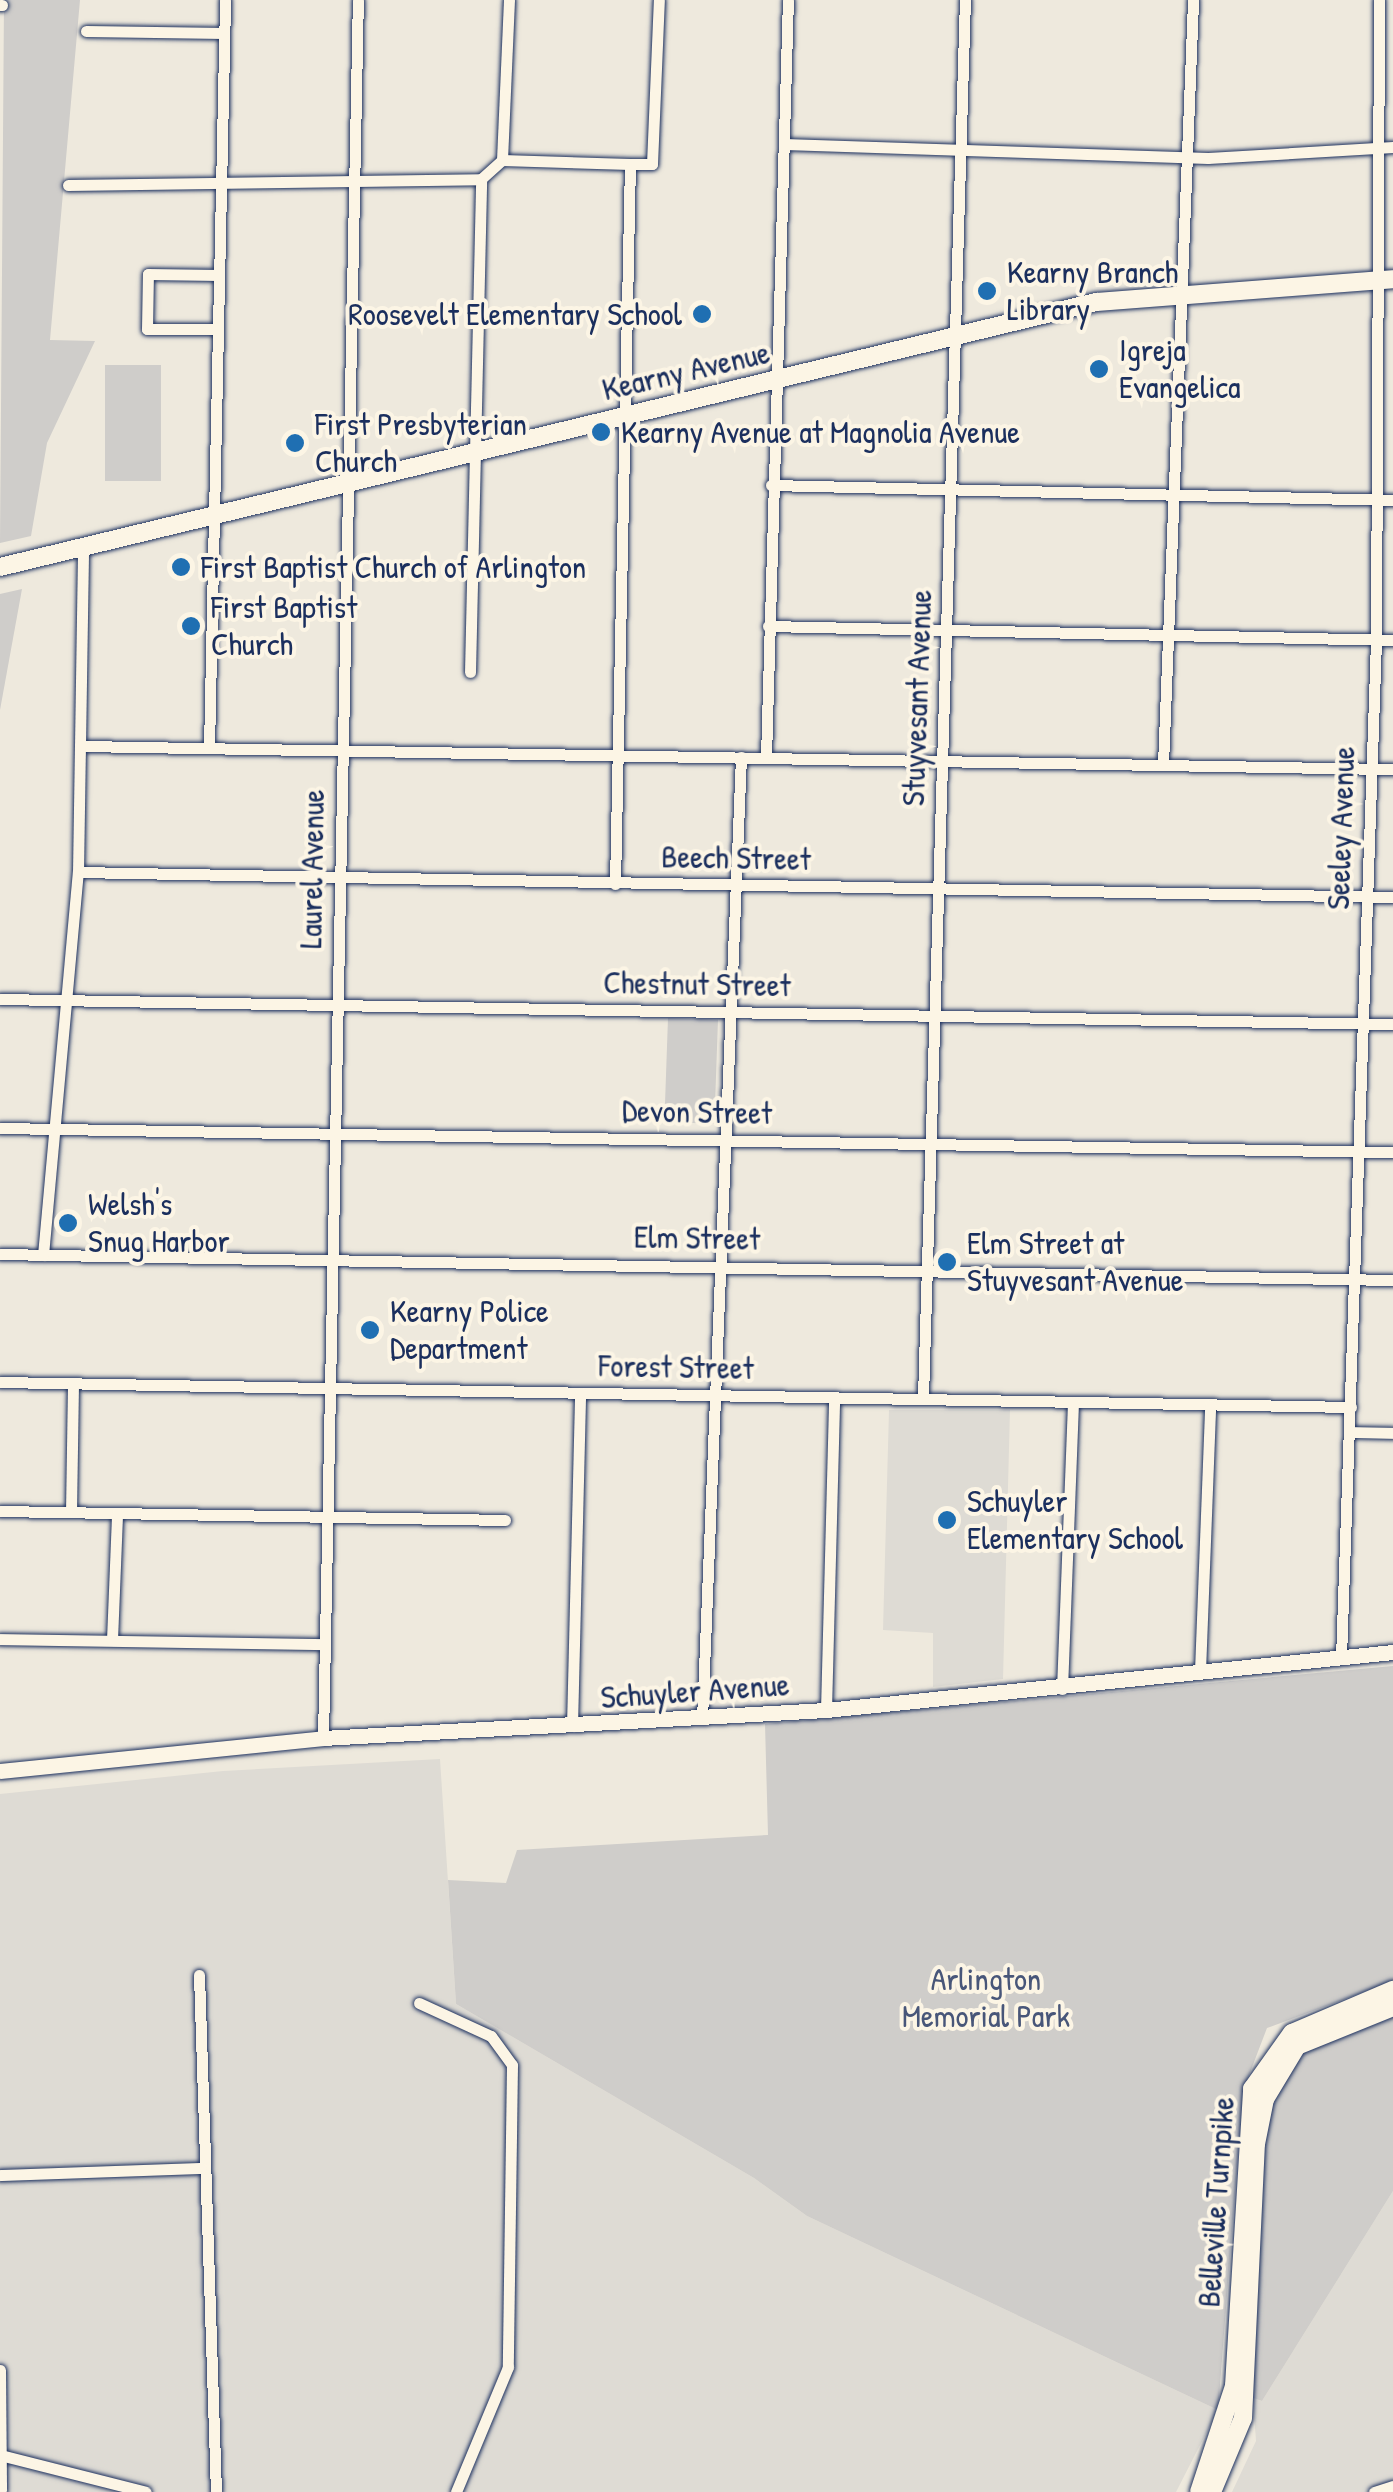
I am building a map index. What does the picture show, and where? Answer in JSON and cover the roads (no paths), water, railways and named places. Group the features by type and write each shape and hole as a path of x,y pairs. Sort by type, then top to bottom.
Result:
{"main road":[{"name":"Kearny Avenue","path":"9,565 1096,302 1385,279"},
{"name":"Schuyler Avenue","path":"0,1771 323,1738 826,1710 1062,1689 1393,1652"},
{"name":"Belleville Turnpike","path":"1209,2490 1234,2386 1252,2089 1292,2033 1393,1990"},
{"name":"Belleville Turnpike","path":"1209,2490 1243,2418 1256,2144 1264,2098 1297,2046 1393,2007"}],"street":[{"path":"209,748 225,0"},
{"name":"Laurel Avenue","path":"323,1738 358,0"},
{"path":"502,160 509,0"},
{"path":"68,184 481,179 502,160 652,164 659,0"},
{"path":"766,757 788,0"},
{"name":"Stuyvesant Avenue","path":"923,1397 965,0"},
{"path":"1163,765 1193,0"},
{"name":"Seeley Avenue","path":"1341,1658 1385,279 1386,147 1379,0"},
{"path":"86,31 224,33"},
{"path":"784,144 1189,158 1386,147"},
{"path":"616,884 630,164"},
{"path":"470,672 481,179"},
{"path":"218,330 147,329 148,274 219,275"},
{"path":"771,485 1393,500"},
{"path":"42,1256 78,872 83,548"},
{"path":"768,626 1393,640"},
{"path":"82,746 1393,769"},
{"path":"702,1719 741,757"},
{"name":"Beech Street","path":"78,872 1393,897"},
{"name":"Chestnut Street","path":"0,999 1393,1024"},
{"name":"Devon Street","path":"0,1128 1393,1152"},
{"name":"Elm Street","path":"0,1254 1393,1280"},
{"name":"Forest Street","path":"0,1382 1351,1407"},
{"path":"72,1512 73,1383"},
{"path":"572,1726 580,1393"},
{"path":"826,1710 834,1397"},
{"path":"1062,1689 1072,1402"},
{"path":"1200,1671 1210,1404"},
{"path":"1350,1432 1393,1433"},
{"path":"0,1511 505,1520"},
{"path":"112,1640 116,1513"},
{"path":"0,1639 324,1644"},
{"path":"198,1975 201,2168 216,2492"},
{"path":"419,2003 491,2036 512,2065 508,2368 456,2492"},
{"path":"0,2176 201,2168"},
{"path":"0,2370 4,2456 1,2490"},
{"path":"4,2456 146,2492"},
{"path":"1374,2492 1393,2486"}],"place":[{"name":"Kearny Branch Library","path":"987,291"},
{"name":"Roosevelt Elementary School","path":"702,314"},
{"name":"Igreja Evangelica","path":"1099,369"},
{"name":"Kearny Avenue at Magnolia Avenue","path":"601,432"},
{"name":"First Presbyterian Church","path":"295,443"},
{"name":"First Baptist Church of Arlington","path":"181,567"},
{"name":"First Baptist Church","path":"191,626"},
{"name":"Welsh's Snug Harbor","path":"68,1223"},
{"name":"Elm Street at Stuyvesant Avenue","path":"947,1262"},
{"name":"Kearny Police Department","path":"370,1330"},
{"name":"Schuyler Elementary School","path":"947,1520"}],"park label":[{"name":"Arlington Memorial Park","path":"986,1998"}]}
